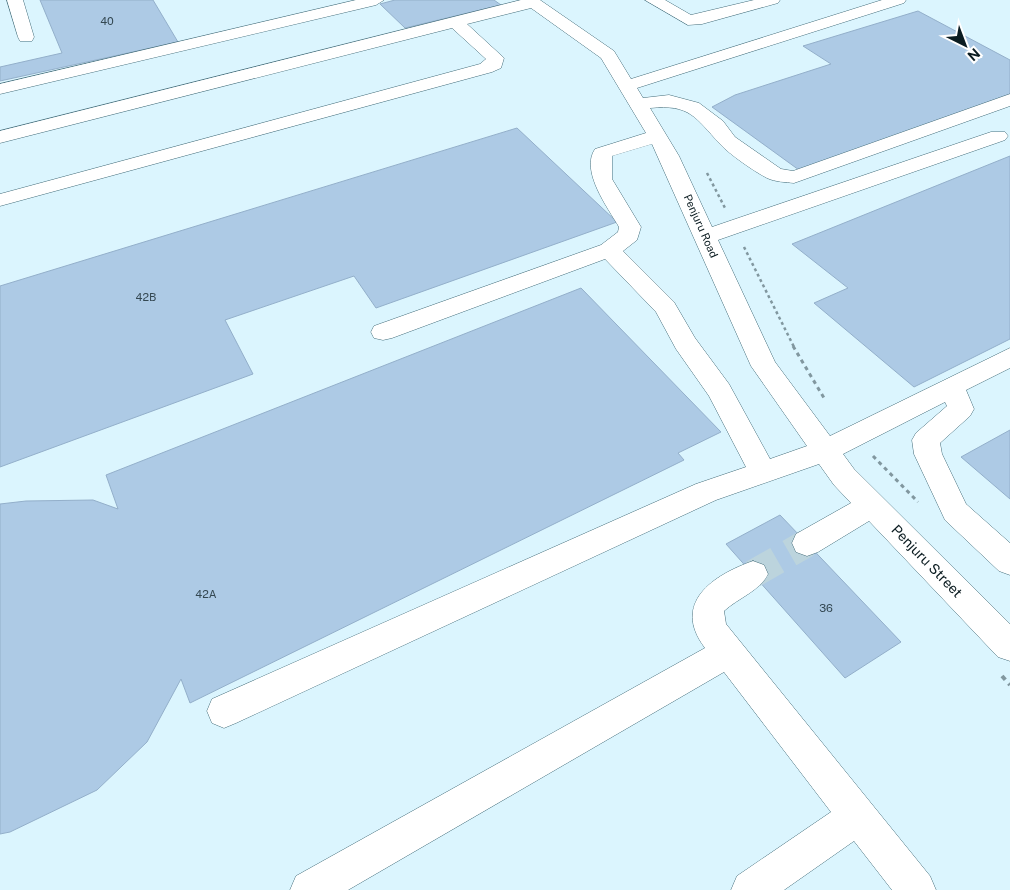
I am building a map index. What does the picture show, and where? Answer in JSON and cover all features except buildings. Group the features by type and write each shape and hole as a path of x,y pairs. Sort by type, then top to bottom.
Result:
{"street":[{"path":"15,0 26,37"},
{"path":"0,89 376,0"},
{"path":"653,0 688,20 702,19 769,0"},
{"path":"626,86 898,0"},
{"path":"0,136 455,22 531,1"},
{"name":"Penjuru Road","path":"531,1 608,55 670,156 764,366 844,477"},
{"path":"0,200 495,64 495,58 455,22"},
{"path":"638,104 669,101 692,107 716,125 728,141 775,174 794,178 1010,100"},
{"path":"383,332 608,250 630,236 630,227 602,179 602,153 657,136"},
{"path":"706,237 998,136"},
{"path":"608,250 666,308 686,343 720,391 763,473"},
{"path":"224,711 706,492 825,451 1010,357"},
{"path":"952,387 961,409 926,440 928,454 956,512 1010,562"},
{"name":"Penjuru Street","path":"844,477 1010,646"},
{"path":"807,543 872,505"},
{"path":"753,574 724,592 708,606 710,629 916,890"},
{"path":"310,890 728,652"},
{"path":"751,890 857,816"}],"path":[{"path":"704,168 794,347 827,403 854,436 919,503"}],"tunnel":[{"path":"753,574 807,543"}]}
